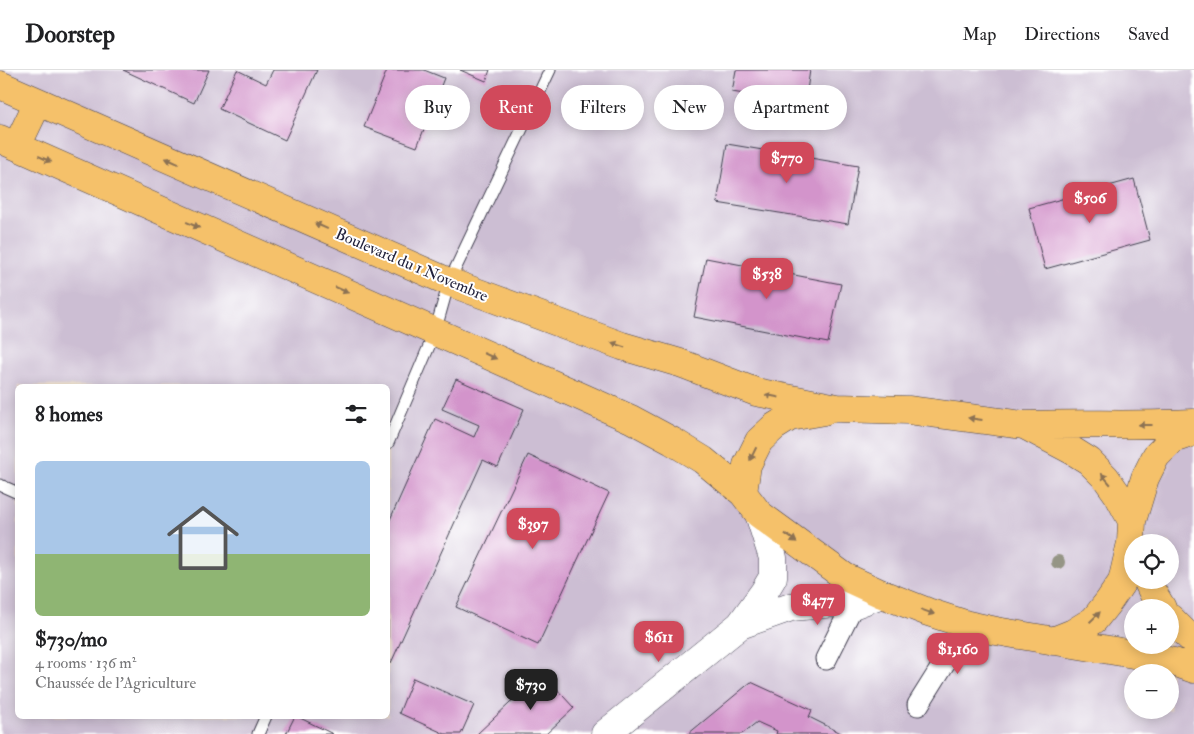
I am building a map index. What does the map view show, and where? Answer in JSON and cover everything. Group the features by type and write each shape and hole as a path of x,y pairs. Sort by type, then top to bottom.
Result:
{"main road":[{"name":"Boulevard du 1 Novembre","path":"0,85 449,282 622,346 680,363 756,392 837,408 908,410 1024,425 1089,461 1106,478 1118,495 1131,534"},
{"path":"38,102 8,143 631,419 703,460 743,493 759,514 845,577 928,612 968,625 1133,654 1174,662 1194,669"},
{"name":"Boulevard du 1 Novembre","path":"743,493 748,465 759,441 774,427 790,417 837,408"},
{"path":"1024,425 1071,423 1156,425 1194,423"},
{"path":"1132,534 1145,478 1156,456 1173,439 1194,432"},
{"path":"1053,641 1073,633 1094,620 1122,582 1124,573"},
{"path":"1179,627 1194,641"}],"street":[{"path":"605,734 740,624 764,592 773,576 773,558 759,514"},
{"path":"740,624 791,607 835,603 853,605 882,594"},
{"path":"826,659 853,605"},
{"path":"918,705 968,625"}],"lane":[{"path":"390,438 435,332 449,282 550,70"},
{"path":"0,485 15,492"},
{"path":"258,734 265,719"}],"shaded area":[{"path":"0,70 1194,70 1194,734 0,734"}],"building":[{"path":"123,70 209,70 194,103"},
{"path":"237,70 266,84 273,70 317,70 285,140 219,109"},
{"path":"387,70 424,70 444,78 441,85 405,85 405,130 424,130 417,147 364,127"},
{"path":"460,70 490,70 486,81"},
{"path":"736,70 810,70 808,85 734,85 734,92 732,92"},
{"path":"727,144 858,166 848,224 717,203"},
{"path":"1134,179 1150,240 1045,269 1029,208"},
{"path":"706,258 841,284 828,343 694,317"},
{"path":"456,379 524,409 498,467 483,460 391,663 390,520 435,419 474,437 479,425 442,409"},
{"path":"528,455 609,493 538,645 456,607"},
{"path":"542,673 574,708 546,734 477,734"},
{"path":"413,678 474,705 461,734 445,734 399,713"},
{"path":"751,682 812,710 809,717 843,734 776,734 777,731 757,722 742,734 688,734"},
{"path":"294,719 302,719 333,734 286,734"}]}
